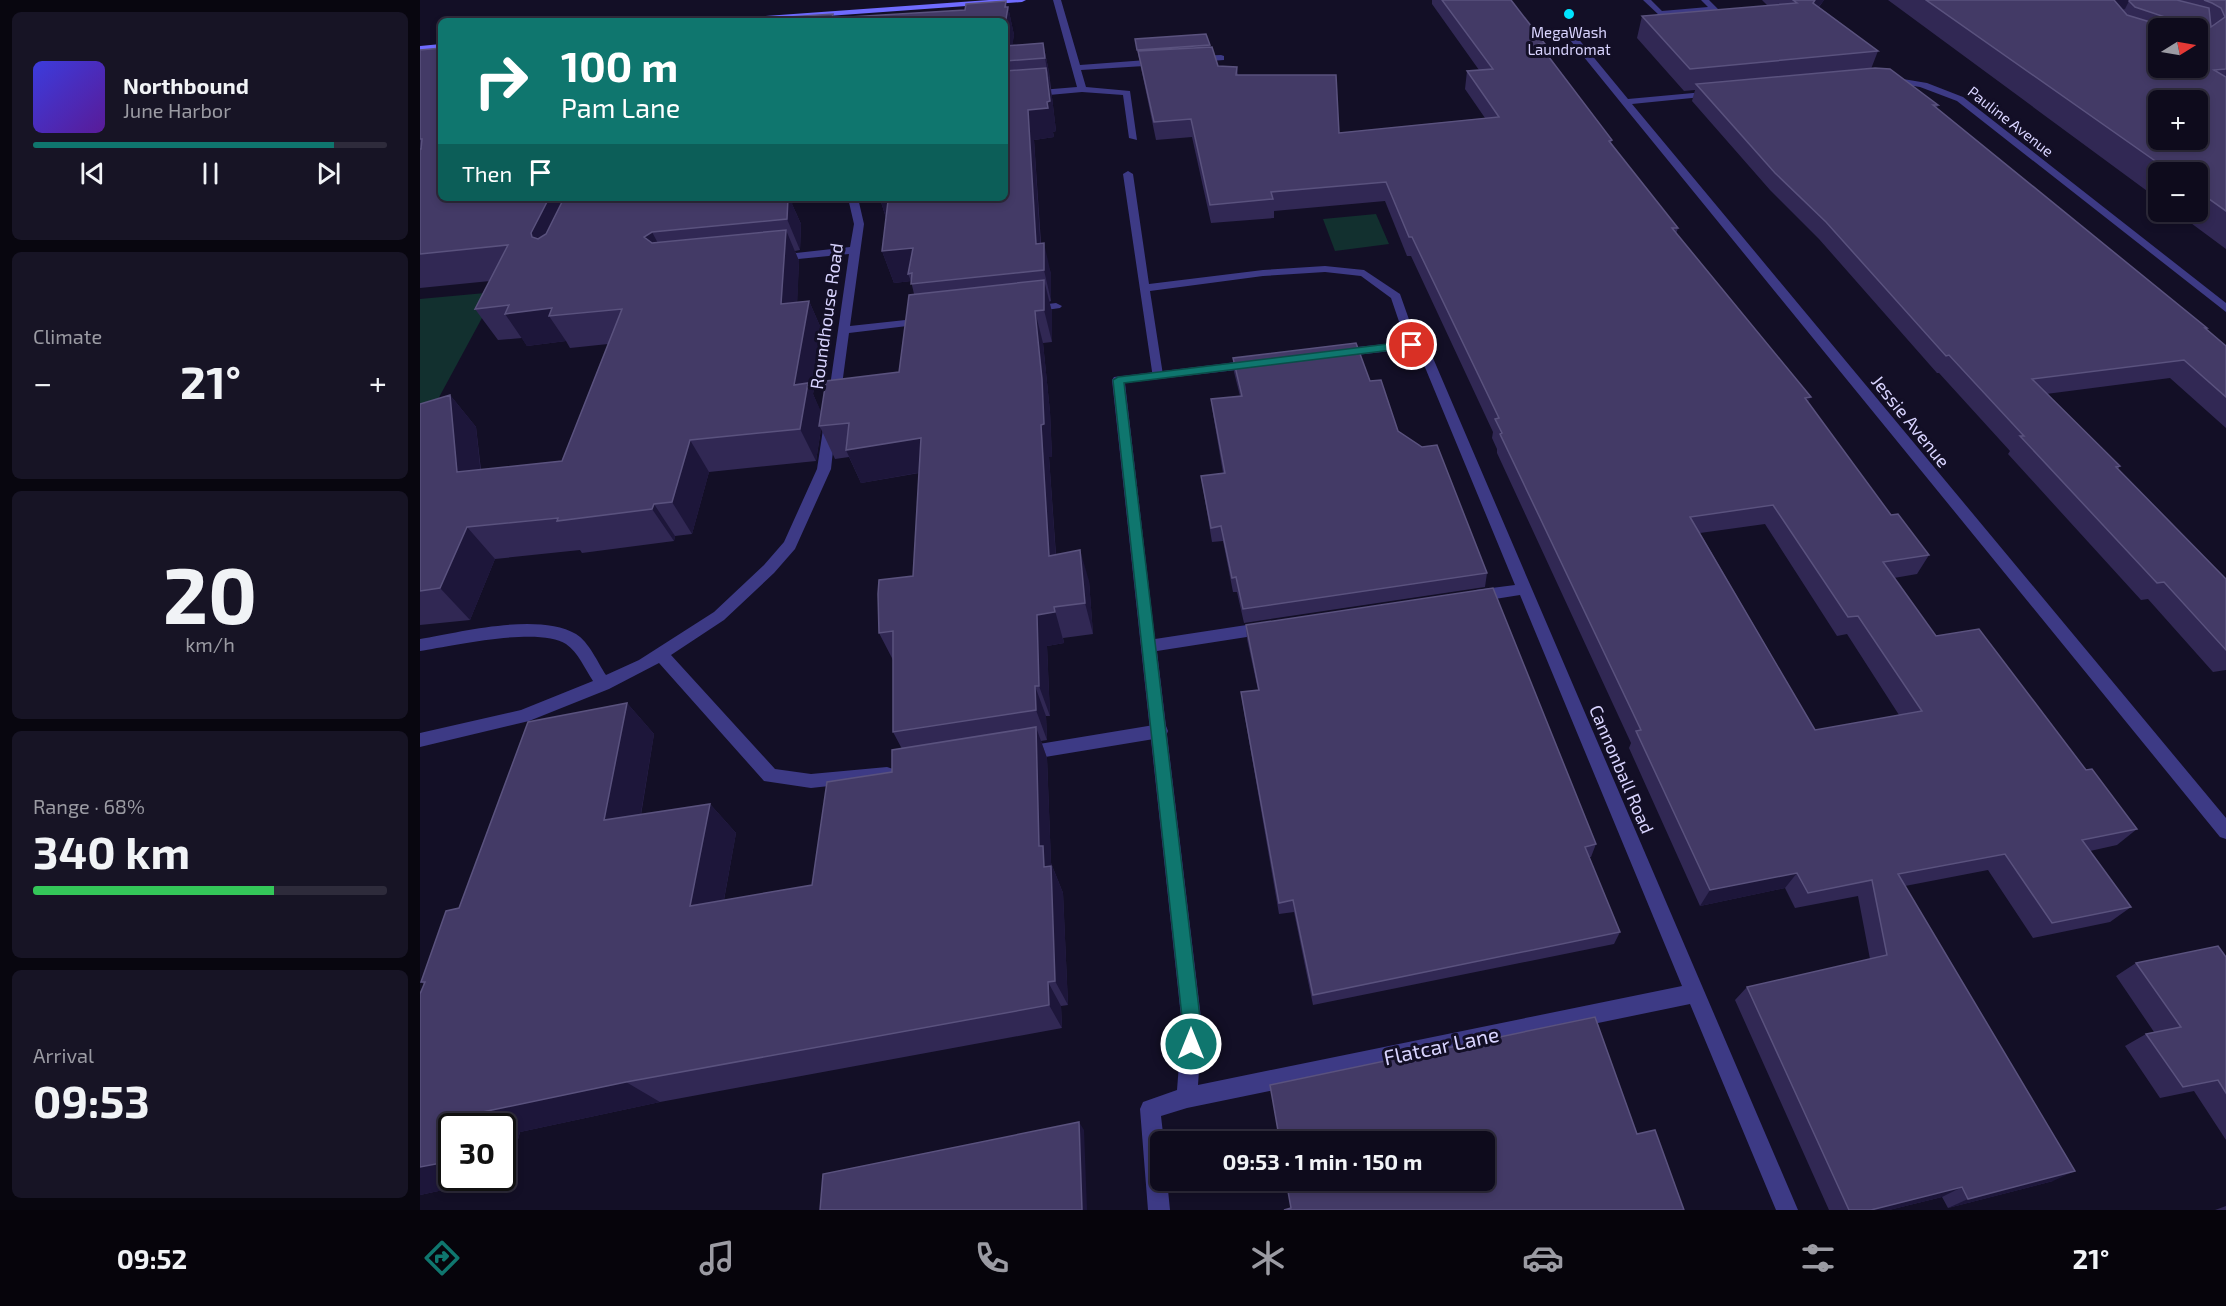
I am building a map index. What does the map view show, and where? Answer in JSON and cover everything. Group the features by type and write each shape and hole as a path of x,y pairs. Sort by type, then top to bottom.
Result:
{"main road":[{"path":"766,18 1022,0"},
{"path":"420,49 438,46"}],"street":[{"path":"1058,0 1082,89"},
{"path":"1647,0 1660,14 1714,9 1705,0"},
{"name":"Jessie Avenue","path":"1569,33 2226,831"},
{"path":"1187,60 1221,58"},
{"path":"1076,68 1165,62"},
{"name":"Pauline Avenue","path":"1879,79 1916,82 1960,99 2226,309"},
{"path":"1008,96 1082,89 1127,93 1134,138"},
{"path":"1625,102 1718,93"},
{"path":"1128,174 1157,375"},
{"name":"Roundhouse Road","path":"420,740 523,716 603,684 660,654 719,616 769,569 789,545 824,469 859,224 854,201"},
{"path":"762,259 855,250"},
{"name":"Cannonball Road","path":"1144,288 1263,273 1324,269 1364,273 1396,296 1525,589 1787,1210"},
{"path":"1021,310 1056,306"},
{"path":"844,330 938,319"},
{"path":"1331,354 1416,344"},
{"path":"1187,1098 1192,1026 1118,380 1261,363"},
{"path":"1467,598 1525,589"},
{"path":"1150,646 1279,626"},
{"path":"420,645 513,632 549,630 571,639 603,684"},
{"path":"660,654 770,776 811,781 904,772"},
{"path":"1007,756 1160,732"},
{"name":"Flatcar Lane","path":"1159,1210 1150,1109 1187,1098 1695,993"}],"green space":[{"path":"1376,214 1389,244 1335,251 1323,219"},
{"path":"496,292 430,414 420,415 420,299"}],"building":[{"path":"1442,0 1511,0 1545,44 1539,44 1612,140 1609,141 1678,228 1672,228 1811,397 1805,398 1891,515 1898,514 1929,555 1883,562 1936,636 1979,629 2086,770 2092,769 2137,829 2082,840 2131,907 2052,923 2005,854 1898,874 2075,1171 1968,1199 1962,1187 1871,1210 1849,1210 1747,987 1887,955 1872,880 1808,893 1797,873 1710,890 1636,731 1641,730 1500,434 1502,433 1495,419 1499,418 1412,237 1409,237 1386,182 1271,192 1273,199 1210,205 1191,119 1154,122 1138,51 1212,47 1218,66 1237,67 1236,75 1336,75 1339,133 1499,117 1467,71 1493,69","holes":["1773,505 1848,617 1858,616 1922,711 1815,730 1690,517"]},
{"path":"1793,0 1815,0 1813,3 1878,51 1690,69 1642,16 1797,3"},
{"path":"1926,0 2114,0 2127,15 2148,21 2148,78 2208,78 2208,18 2168,18 2135,7 2129,1 2177,0 2209,8 2211,27 2225,17 2221,8 2204,0 2226,0 2226,69 2214,70 2226,77 2226,211 2208,198 2208,162 2157,162"},
{"path":"1006,1 1005,7 1008,7 1006,18 832,18 965,10 966,4"},
{"path":"833,14 832,18 773,18"},
{"path":"1206,34 1210,45 1137,50 1135,39"},
{"path":"1043,43 1045,58 1008,61 1008,46"},
{"path":"438,48 438,201 547,201 531,233 532,237 538,239 546,234 562,201 788,201 787,219 652,232 644,237 652,243 786,230 781,304 809,301 794,385 808,383 800,429 690,440 672,502 654,504 652,509 557,521 558,518 467,527 440,588 420,591 420,404 450,395 457,472 562,461 622,309 549,316 552,308 505,314 509,305 475,309 508,245 420,254 420,149 422,139 420,139 420,50"},
{"path":"1046,68 1050,101 1047,102 1048,108 1028,110 1036,244 1044,243 1044,270 911,284 912,273 908,274 913,248 882,251 888,201 1008,201 1008,71"},
{"path":"1875,68 1890,69 1938,105 1933,105 2207,328 2205,328 2226,346 2226,397 2184,360 2032,379 2120,466 2116,467 2226,579 2226,650 2164,582 2157,583 2020,436 2024,436 1949,355 1946,356 1826,222 1775,173 1696,84"},
{"path":"1044,280 1044,310 1035,311 1042,379 1044,424 1041,425 1049,556 1080,550 1085,603 1054,607 1055,612 1037,615 1039,686 1035,686 1036,710 893,732 893,631 879,633 879,580 913,576 921,438 846,450 849,423 819,426 826,381 899,372 909,295"},
{"path":"1356,343 1370,381 1381,380 1398,431 1422,447 1437,445 1487,573 1243,609 1236,577 1232,578 1221,526 1211,528 1201,476 1225,473 1211,399 1242,396 1233,358"},
{"path":"1493,588 1596,844 1585,847 1620,932 1313,995 1293,900 1279,903 1241,692 1259,690 1246,625"},
{"path":"627,703 604,820 710,804 690,906 812,885 827,782 892,772 892,750 1036,727 1039,846 1043,846 1044,867 1051,866 1055,981 1048,982 1049,1005 626,1082 478,1113 438,1113 438,1164 420,1167 420,994 425,982 421,982 446,911 459,908 528,722"},
{"path":"2218,946 2226,957 2226,1093 2218,1080 2183,1087 2146,1034 2181,1027 2136,963"},
{"path":"1595,1017 1637,1134 1655,1130 1684,1210 1284,1210 1291,1208 1288,1191 1495,1191 1495,1131 1278,1131 1270,1085"},
{"path":"1079,1122 1082,1210 820,1210 823,1174"}],"place":[{"name":"MegaWash Laundromat","path":"1569,14"}],"route":[{"path":"1191,1044 1192,1026 1118,380 1412,345"}]}
